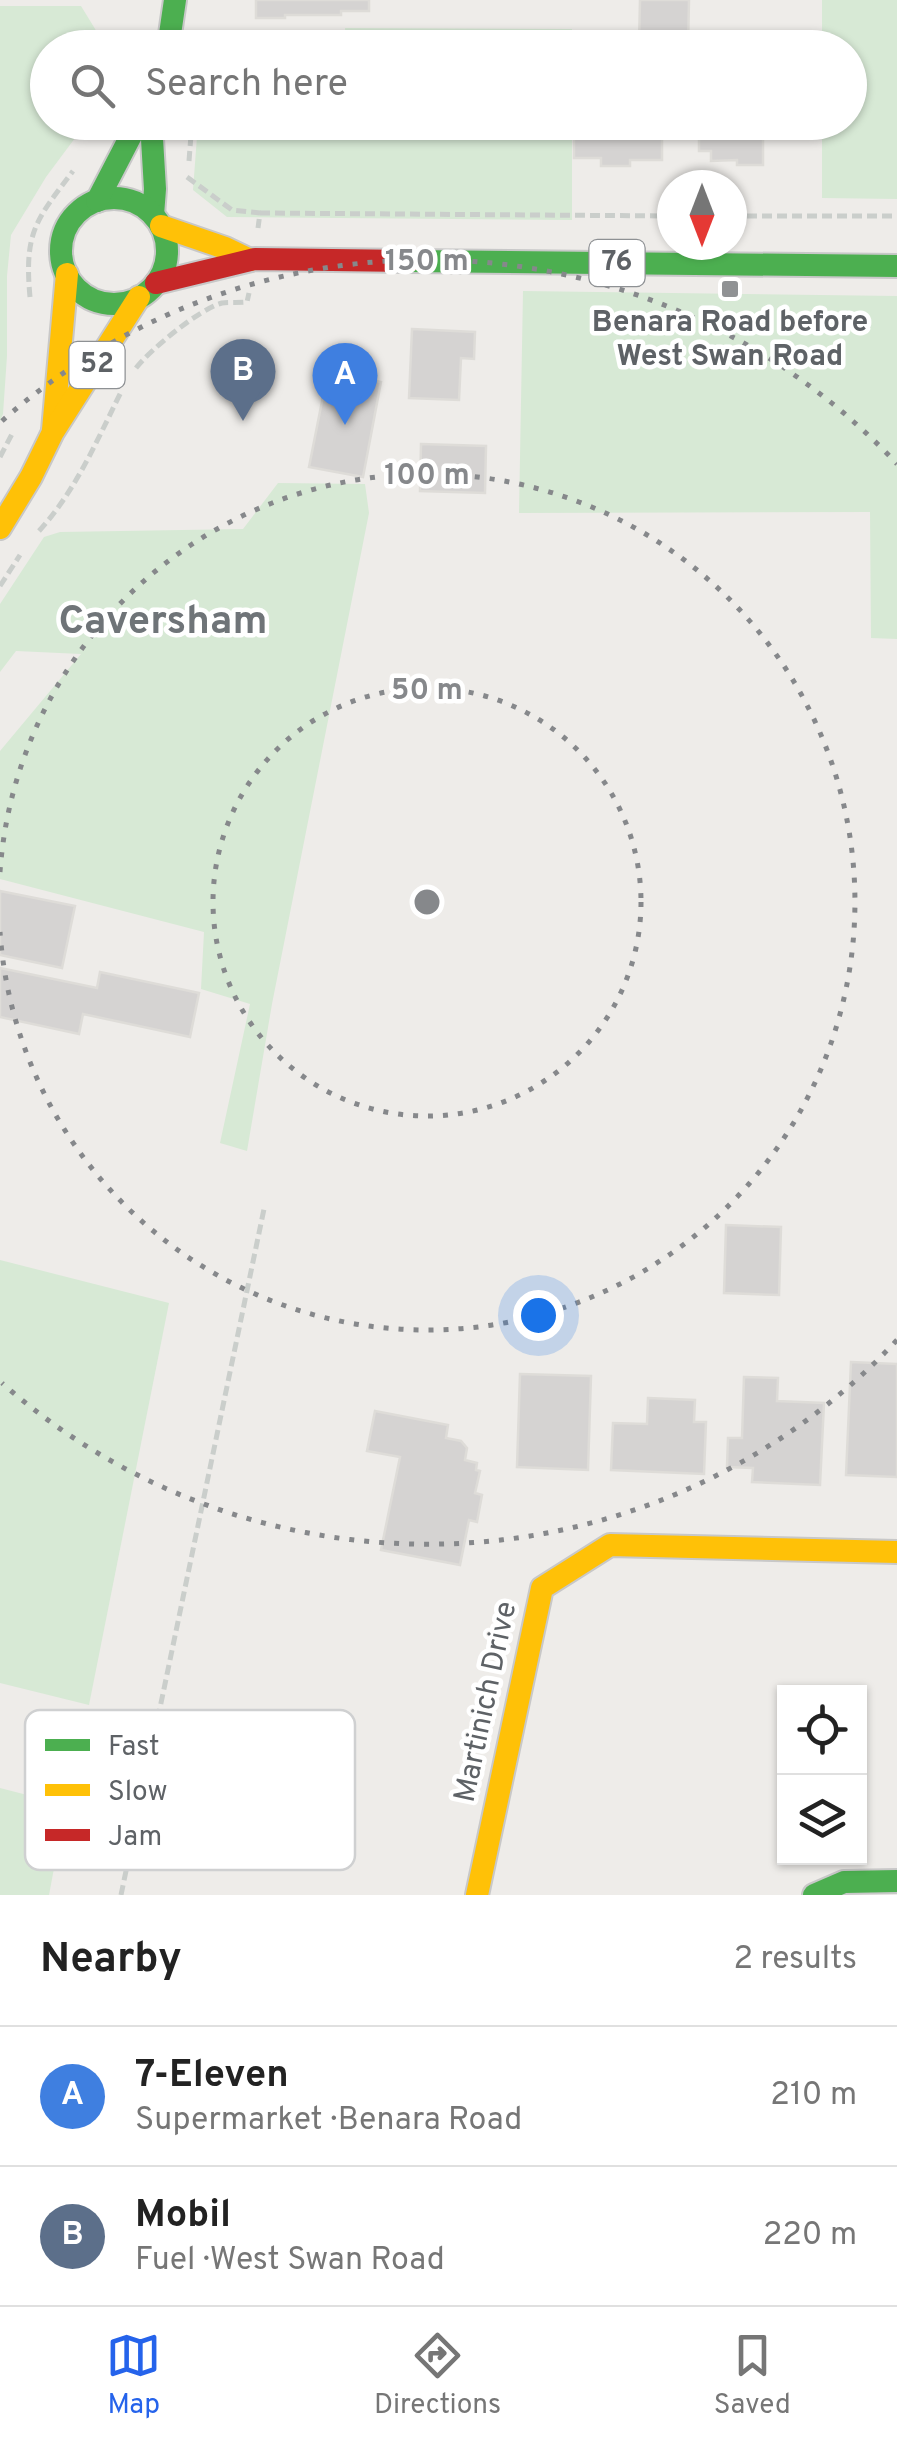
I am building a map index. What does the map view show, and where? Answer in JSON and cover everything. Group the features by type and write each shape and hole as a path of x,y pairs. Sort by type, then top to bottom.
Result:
{"main road":[{"path":"171,30 175,0"},
{"name":"52","path":"53,432 67,274 62,251 67,228 76,214 97,201 129,140"},
{"name":"52","path":"0,528 53,432 164,269 166,242 157,221 152,140"},
{"path":"97,201 124,199 140,205 157,221"},
{"name":"76","path":"157,221 253,260"},
{"name":"76","path":"148,290 253,260 897,266"},
{"name":"52","path":"67,274 83,292 104,302 122,302 148,290"},
{"name":"Martinich Drive","path":"478,1895 542,1588 610,1545 897,1552"},
{"path":"814,1895 832,1883 852,1879 897,1881"}],"path":[{"path":"190,140 187,178 232,210 657,216"},
{"path":"31,310 31,234 43,211 81,161"},
{"path":"36,534 76,483 128,378 148,353 221,303 248,302 260,213"},
{"path":"747,216 897,216"},
{"path":"0,586 25,547"},
{"path":"160,1710 264,1209"},
{"path":"121,1895 126,1870"}],"green space":[{"path":"822,0 897,0 897,199 822,198 822,140 867,140 867,30 822,30"},
{"path":"0,6 81,6 96,30 30,30 30,140 74,140 11,235 7,356 0,421"},
{"path":"345,28 572,29 572,30"},
{"path":"197,140 572,140 572,220 227,217 193,190"},
{"path":"523,291 897,296 897,639 871,638 870,512 519,513"},
{"path":"278,483 365,484 369,513 272,1004 247,1151 220,1143 250,1004 201,989 204,932 0,879 0,751 81,654 16,651 0,672 0,604 44,537 60,532 243,529"},
{"path":"0,1260 169,1303 89,1705 0,1683"},
{"path":"0,1788 25,1794 25,1870 54,1870 49,1895 0,1895"}],"building":[{"path":"256,0 369,0 369,11 256,18"},
{"path":"640,0 689,0 688,30 639,30"},
{"path":"574,140 662,140 662,160 630,160 630,166 601,166 601,158 574,158"},
{"path":"699,140 763,140 763,165 711,161 711,151 699,151"},
{"path":"412,329 475,332 474,359 461,358 459,400 409,398"},
{"path":"328,371 381,382 363,477 309,467"},
{"path":"421,444 486,446 485,493 420,491"},
{"path":"0,891 75,906 62,968 0,955"},
{"path":"0,968 97,988 100,972 199,993 190,1037 83,1014 79,1034 0,1017"},
{"path":"726,1225 781,1227 779,1295 724,1293"},
{"path":"851,1362 897,1364 897,1477 846,1475"},
{"path":"520,1374 591,1376 588,1470 517,1467"},
{"path":"744,1377 778,1378 777,1401 824,1403 820,1485 752,1482 753,1468 727,1467 728,1438 742,1438"},
{"path":"648,1398 695,1400 694,1422 706,1422 704,1474 611,1470 613,1423 647,1424"},
{"path":"375,1411 448,1425 446,1438 461,1441 467,1448 465,1460 477,1463 476,1470 480,1471 475,1493 482,1495 477,1522 469,1520 460,1565 381,1550 400,1457 367,1451"}],"traffic: fast":[{"path":"171,30 175,0"},
{"path":"97,201 129,140"},
{"path":"152,140 153,215"},
{"path":"114,198 134,202 151,214 163,231 167,251 163,271 151,288 134,300 114,304 94,300 77,288 65,271 61,251 65,231 77,214 94,202 114,198"},
{"path":"409,261 897,266"},
{"path":"814,1895 844,1882 897,1881"}],"traffic: slow":[{"path":"161,226 250,260"},
{"path":"53,430 67,274"},
{"path":"0,528 53,432 139,297"},
{"path":"477,1895 542,1588 610,1545 897,1552"}],"traffic: jam":[{"path":"156,283 255,259 409,261"}],"place":[{"name":"Benara Road before West Swan Road","path":"730,289"},
{"name":"Mobil","path":"243,421"},
{"name":"7-Eleven","path":"345,425"}],"district":[{"name":"Caversham","path":"163,623"}]}
